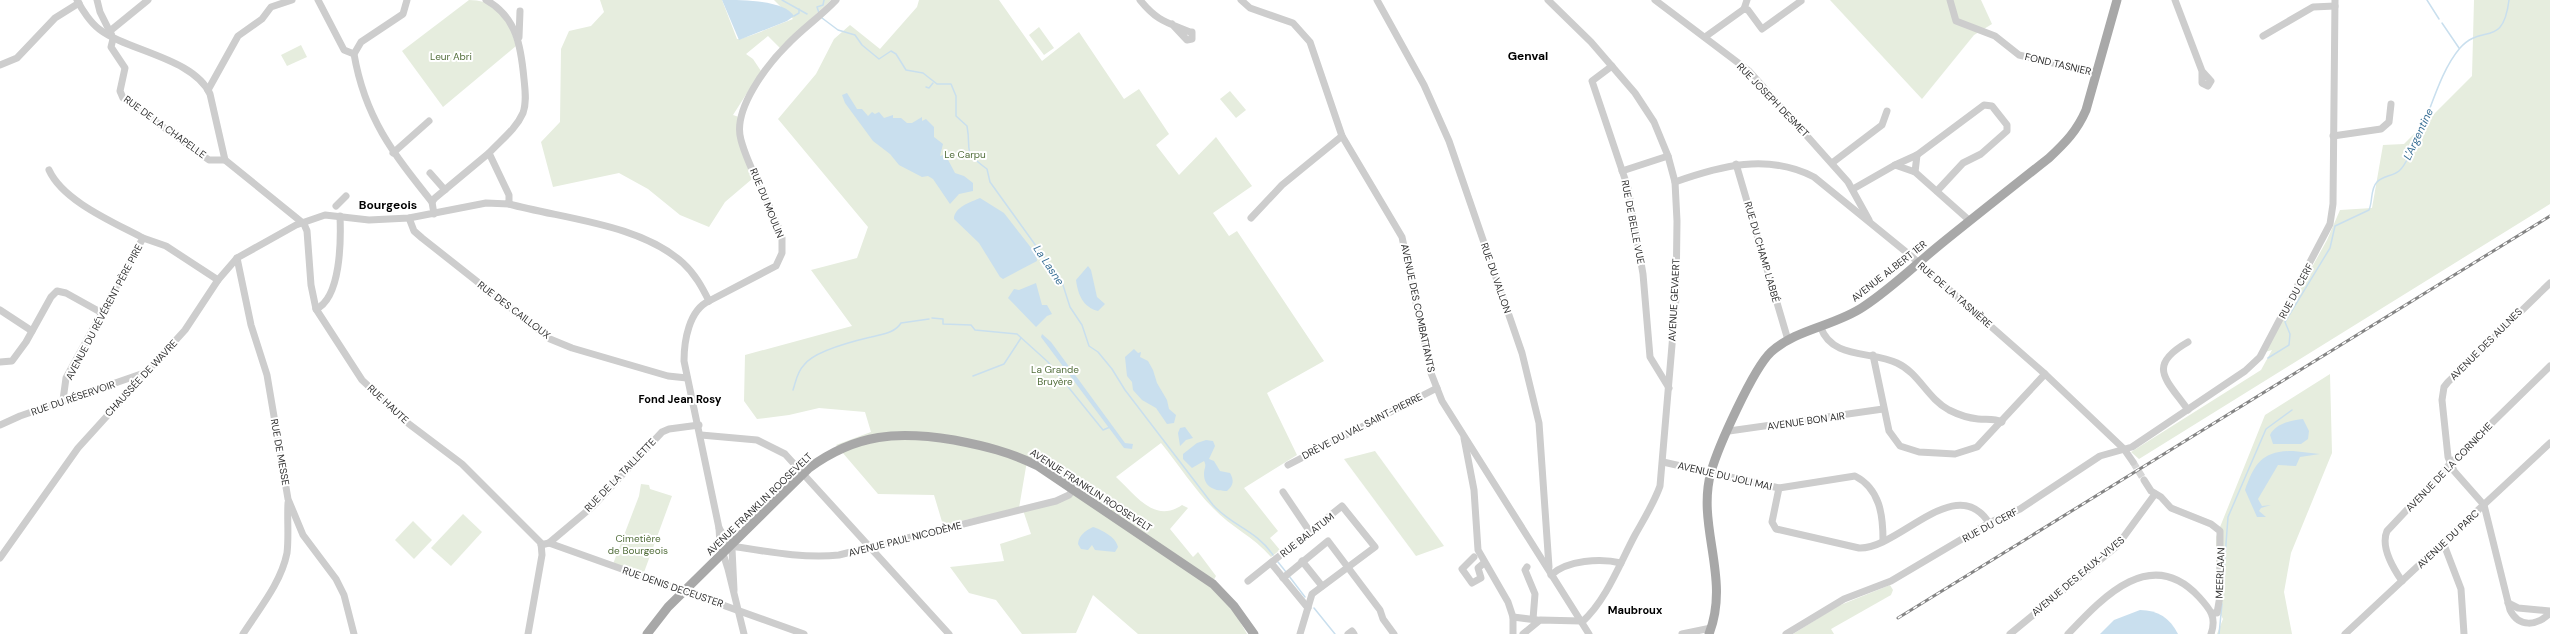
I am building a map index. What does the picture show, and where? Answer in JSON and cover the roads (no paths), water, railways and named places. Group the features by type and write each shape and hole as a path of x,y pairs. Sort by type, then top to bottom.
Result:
{"main road":[{"name":"AVENUE ALBERT 1ER","path":"1710,631 1715,612 1718,580 1708,513 1711,473 1758,368 1771,352 1788,340 1821,328 1863,307 2071,137 2080,124 2117,0"},
{"name":"AVENUE FRANKLIN ROOSEVELT","path":"647,634 660,616 683,592 804,473 825,457 854,443 890,435 914,435 991,446 1038,466 1213,584 1234,606 1254,634"}],"street":[{"path":"97,0 100,12 112,36"},
{"path":"112,36 110,31 114,26 148,0"},
{"path":"208,90 238,36 262,19 271,7 292,0"},
{"path":"318,0 344,50 354,54"},
{"path":"407,0 403,14 361,42 354,54 362,92 392,153 432,202 434,214"},
{"path":"486,0 505,14 513,26 519,41"},
{"name":"RUE DU MOULIN","path":"734,590 723,554 699,425 687,378 684,354 687,335 696,311 701,304 776,266 780,260 782,238 741,140 740,119 754,89 787,44 826,11 836,0"},
{"path":"1140,0 1152,15 1172,24"},
{"name":"AVENUE DES COMBATTANTS","path":"1241,0 1250,8 1293,23 1304,33 1310,42 1342,136 1402,236 1437,388 1464,435 1589,634"},
{"name":"RUE DU VALLON","path":"1377,0 1424,85 1449,141 1522,353 1539,429 1543,465 1547,561 1551,574"},
{"name":"AVENUE GEVAERT","path":"1548,0 1578,27 1635,93 1654,122 1668,156 1675,182 1676,273 1663,462 1658,493 1597,605 1581,621"},
{"name":"RUE JOSEPH DESMET","path":"1655,0 1749,71 1832,163 1853,189 1869,220"},
{"path":"1705,37 1744,9 1747,0"},
{"name":"FOND TASNIER","path":"1950,0 1956,21 1995,36 2019,55 2096,73"},
{"path":"2175,0 2202,71"},
{"path":"1744,9 1748,10 1762,29 1801,1"},
{"path":"0,65 17,58 55,18 78,2 95,26 112,36 177,65 208,90 225,160 303,222"},
{"name":"RUE DU CERF","path":"1786,634 1844,600 1902,575 1990,523 2020,509 2081,467 2111,451 2132,447 2253,364 2275,332 2330,224 2333,204 2335,3 2313,7 2263,36"},
{"path":"432,202 490,153 514,128 524,111 525,93 519,41 520,11"},
{"name":"RUE DE LA CHAPELLE","path":"112,36 111,47 125,68 120,91 122,98 210,160 225,160"},
{"name":"RUE DE BELLE VUE","path":"1612,66 1592,81 1608,133 1622,171 1643,274 1650,357 1669,388"},
{"path":"2333,136 2381,128 2389,122 2392,104"},
{"path":"1853,189 1895,165 1917,155 1984,105 1992,106 2007,125 2006,133 1981,154 1963,163 1937,191"},
{"path":"1832,163 1882,125 1887,112"},
{"path":"392,153 429,121"},
{"path":"1251,218 1282,185 1342,136"},
{"path":"490,153 509,195 509,204 584,222 646,240 684,264 697,279 709,301"},
{"path":"1915,172 1917,155"},
{"path":"1622,171 1668,156"},
{"name":"RUE DE LA TASNIÈRE","path":"1675,182 1711,169 1736,164 1774,166 1809,175 1869,220 2045,374 2124,449 2133,462"},
{"name":"RUE DU CHAMP L'ABBÉ","path":"1736,164 1788,340"},
{"path":"1895,165 1915,172 1970,221"},
{"path":"50,170 55,182 76,201 143,238"},
{"path":"430,173 445,190"},
{"path":"336,206 346,196"},
{"name":"CHAUSSÉE DE WAVRE","path":"0,558 78,448 185,330 218,280 237,258 303,222 325,215 374,220 409,218 486,203 509,204"},
{"path":"316,309 326,303 335,277 340,247 340,216"},
{"name":"RUE DES CAILLOUX","path":"409,218 414,231 422,238 550,339 572,348 668,376 687,378"},
{"name":"RUE HAUTE","path":"303,222 307,231 311,285 316,309 362,380 409,424 462,464 542,545"},
{"name":"AVENUE DU RÉVÉRENT PÈRE PIRE","path":"63,400 66,378 143,238 166,246 218,280"},
{"name":"RUE DE MESSE","path":"237,258 249,320 267,376 288,499 303,535 336,579 344,595 354,634"},
{"name":"AVENUE DES AULNES","path":"2450,464 2442,400 2444,387 2550,282"},
{"path":"0,362 12,361 32,331 51,297 57,292 66,293 102,313"},
{"path":"0,310 32,331"},
{"path":"1821,328 1824,335 1832,345 1886,358 1906,368 1929,394 1948,410 1969,417 2002,422"},
{"path":"2188,342 2168,354 2163,368 2164,376 2188,410"},
{"path":"1873,355 1889,431 1894,440 1900,446 1918,452 1955,454 1966,452 1985,439 2045,374"},
{"name":"AVENUE DE LA CORNICHE","path":"2402,581 2391,563 2385,536 2450,464 2550,366"},
{"name":"RUE DU RÉSERVOIR","path":"0,425 63,400 146,372"},
{"name":"DRÈVE DU VAL SAINT-PIERRE","path":"1288,465 1437,388"},
{"name":"AVENUE BON AIR","path":"1729,431 1884,409"},
{"name":"RUE DE LA TAILLETTE","path":"549,543 593,506 662,432 675,428 699,425"},
{"path":"2108,434 2111,451"},
{"path":"701,435 764,442 785,454 804,473 949,634"},
{"path":"1464,435 1474,490 1478,550 1481,566 1481,578 1472,583 1462,568 1469,563 1474,556"},
{"name":"AVENUE DU PARC","path":"2345,634 2550,444"},
{"name":"AVENUE DU JOLI MAI","path":"1663,462 1779,488 1855,476 1868,486 1879,502 1882,519 1883,540"},
{"path":"2450,464 2484,506 2511,613 2522,622 2538,623 2550,612"},
{"path":"2144,480 2155,494"},
{"path":"1779,488 1772,522 1776,529 1859,548 1872,547 1936,513 1959,505 1972,506 1980,510 1990,523"},
{"name":"AVENUE PAUL NICODÈME","path":"731,546 744,549 821,556 839,555 870,546 1056,501 1069,495 1074,490"},
{"path":"1283,492 1310,532"},
{"name":"MEERLAAN","path":"2155,494 2161,496 2176,511 2211,524 2220,531 2220,596 2217,613 2212,613 2214,622 2211,634"},
{"name":"AVENUE DES EAUX-VIVES","path":"2010,634 2117,546 2155,494"},
{"path":"243,634 272,589 284,564 287,547 288,499"},
{"name":"RUE BALATUM","path":"1248,581 1342,506 1375,547 1348,569 1344,569 1312,594 1300,634"},
{"path":"719,528 731,546 734,560 734,590 744,634"},
{"path":"1283,578 1328,541 1380,610 1391,633"},
{"path":"2443,542 2462,589 2464,634"},
{"path":"528,634 542,555 542,545 549,543"},
{"name":"RUE DENIS DECEUSTER","path":"549,543 804,634"},
{"path":"1551,574 1579,563 1598,560 1621,563"},
{"path":"1302,561 1322,586"},
{"path":"1271,563 1308,608"},
{"path":"1469,563 1481,566 1506,598 1513,617 1513,634"},
{"path":"1523,634 1536,619 1535,594 1525,570 1527,567"},
{"path":"2068,634 2100,601 2119,586 2147,576 2159,575 2177,580 2194,592 2212,613"},
{"path":"2508,603 2518,608 2550,612"},
{"path":"1513,617 1581,621"},
{"path":"1348,634 1352,631 1354,634"},
{"path":"1682,634 1710,631"}],"water":[{"path":"722,0 751,1 772,4 789,11 794,16 787,21 739,40"},
{"path":"847,93 857,109 862,109 868,116 872,112 875,114 879,112 884,118 893,115 893,118 901,118 907,123 912,123 922,117 922,121 926,119 934,127 934,137 943,144 940,156 950,153 946,156 955,173 964,176 973,183 973,191 959,194 950,204 933,179 928,176 922,177 899,165 890,154 873,141 845,103 842,95"},
{"path":"980,198 1004,213 1036,254 1037,261 1003,279 1000,277 979,243 954,219 960,208"},
{"path":"1088,266 1091,270 1097,297 1105,304 1098,311 1089,307 1082,300 1077,285 1076,280"},
{"path":"1036,283 1042,305 1047,305 1052,314 1047,316 1036,327 1008,298 1014,289 1019,290"},
{"path":"1042,334 1051,342 1125,443 1133,444 1132,449 1124,448 1041,337"},
{"path":"1134,349 1138,353 1141,352 1140,357 1148,361 1153,370 1157,383 1167,400 1169,409 1176,415 1174,423 1167,424 1156,408 1142,400 1133,390 1132,382 1127,376 1125,357"},
{"path":"2303,419 2309,431 2308,439 2301,444 2273,444 2270,435 2279,425 2293,420"},
{"path":"1185,427 1193,438 1186,440 1180,446 1178,433 1180,428"},
{"path":"1206,440 1213,441 1215,446 1209,459 1214,461 1220,471 1230,473 1233,480 1232,485 1227,491 1208,486 1204,474 1204,461 1192,468 1183,459 1183,454 1197,443"},
{"path":"2293,451 2320,454 2300,457 2296,466 2278,465 2258,499 2262,506 2271,505 2261,508 2259,511 2266,517 2257,517 2245,490 2252,472 2267,456 2274,453"},
{"path":"1093,527 1104,532 1115,540 1118,547 1115,552 1095,550 1092,545 1088,550 1081,549 1078,544 1081,536"},
{"path":"2140,610 2158,613 2163,616 2175,628 2178,634 2100,634 2114,620"}],"waterway":[{"path":"782,0 807,14"},
{"name":"La Lasne","path":"819,13 817,7 823,5 824,0"},
{"path":"2427,0 2439,19"},
{"name":"L'Argentine","path":"2268,358 2289,345 2290,334 2285,322 2330,248 2335,226 2369,210 2373,188 2377,182 2382,178 2397,173 2402,168 2416,144 2438,86 2452,59 2460,48 2468,41 2497,30 2502,25 2509,0"},
{"path":"794,16 799,13 799,9"},
{"name":"La Lasne","path":"822,18 838,30 855,35 862,45 879,59 891,51 896,54 906,70 923,73 937,84 951,84 956,96 956,116 967,126 969,150 971,154 987,169 990,182 1062,282 1070,307 1082,325 1089,346 1098,352 1112,369 1125,390 1213,505 1228,518 1252,534 1273,555"},
{"path":"2442,23 2459,48"},
{"path":"926,87 929,88 933,83"},
{"name":"Le Carpu","path":"932,318 943,319 943,324 971,325 975,330 1017,334 1048,362 1103,430 1110,427"},
{"name":"Le Carpu","path":"793,390 800,371 809,360 816,355 845,344 888,333 901,323 929,319"},
{"path":"973,376 1004,364 1021,338"},
{"path":"2223,584 2228,517 2266,429 2292,410"},
{"name":"La Lasne","path":"1278,562 1286,572"},
{"name":"La Lasne","path":"1289,576 1305,597"},
{"path":"2219,634 2222,604"},
{"name":"La Lasne","path":"1314,608 1335,634"}],"tunnel":[{"path":"2133,462 2144,480"}],"railway":[{"path":"1898,618 2550,216"}],"district":[{"name":"Genval","path":"1528,56"},
{"name":"Bourgeois","path":"388,205"},
{"name":"Fond Jean Rosy","path":"680,399"},
{"name":"Maubroux","path":"1635,610"}],"park label":[{"name":"Leur Abri","path":"451,56"},
{"name":"La Grande Bruyère","path":"1055,374"},
{"name":"Cimetière de Bourgeois","path":"638,544"}]}
